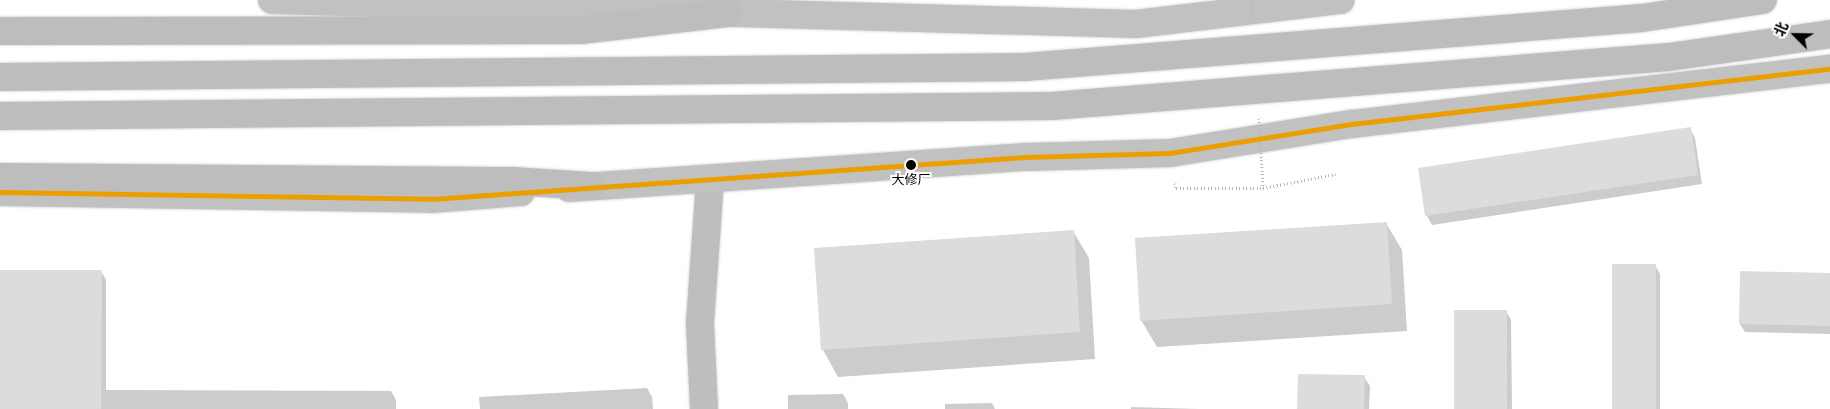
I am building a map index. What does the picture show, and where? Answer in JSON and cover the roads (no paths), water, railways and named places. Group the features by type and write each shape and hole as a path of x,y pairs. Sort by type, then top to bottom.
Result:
{"highway":[{"path":"0,77 1025,67 1642,18 1762,0"},
{"path":"0,31 581,30 727,13"},
{"path":"0,116 1052,106 1669,57 1830,34"},
{"path":"0,177 512,181 591,186"}],"main road":[{"path":"272,0 1136,24 1341,0"},
{"path":"0,192 430,198 1026,157 1170,153 1352,124 1830,69"}],"street":[{"path":"704,409 700,323 710,180"}],"place":[{"name":"大修厂","path":"911,165"}]}
